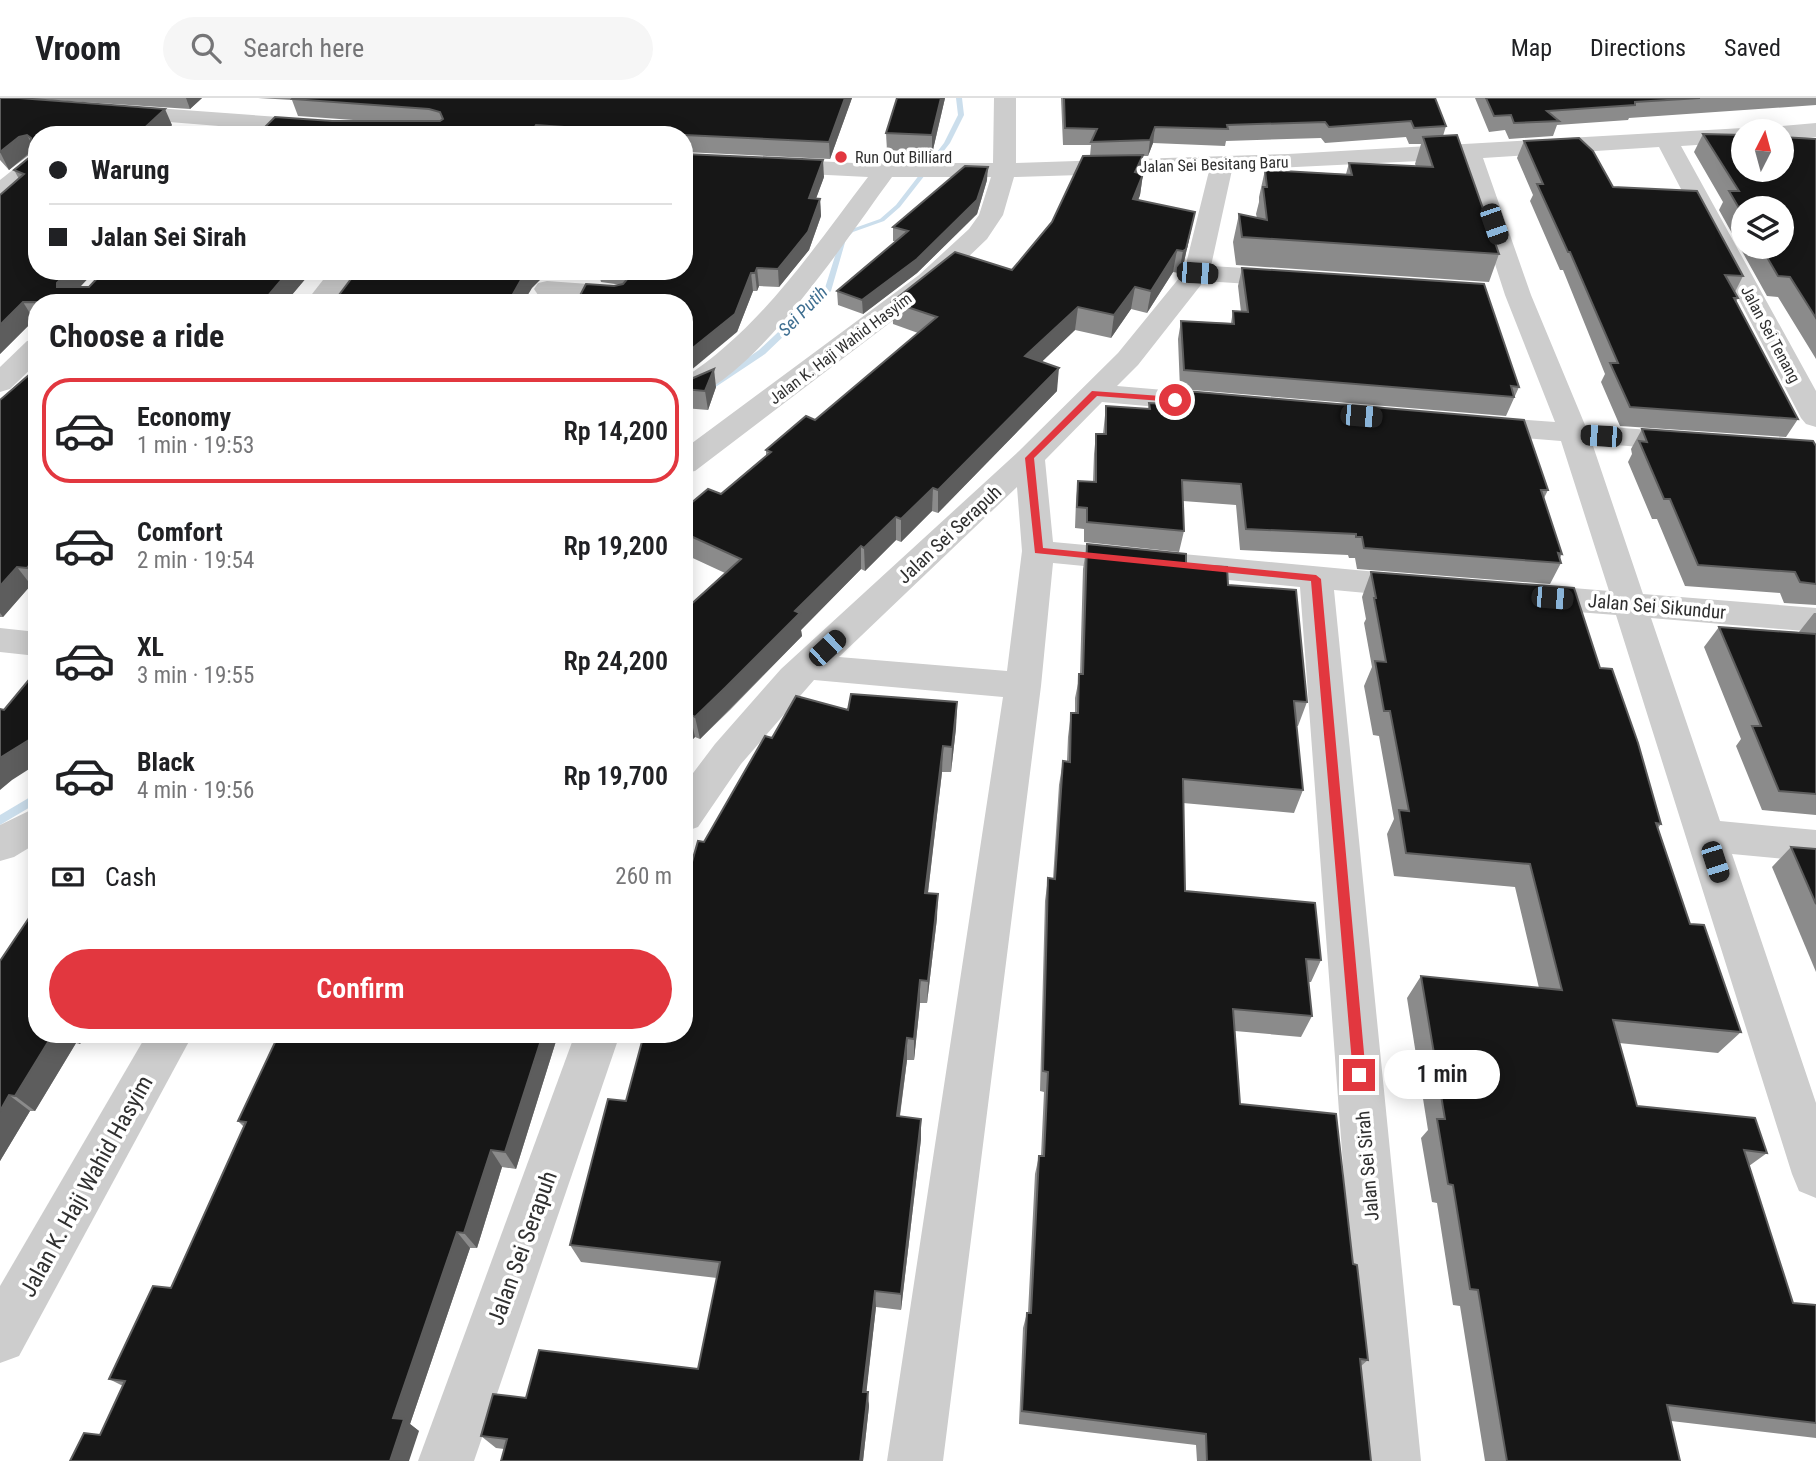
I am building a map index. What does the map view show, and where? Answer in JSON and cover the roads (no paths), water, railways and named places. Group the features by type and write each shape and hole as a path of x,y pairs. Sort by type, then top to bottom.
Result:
{"street":[{"name":"Jalan K. Haji Wahid Hasyim","path":"693,457 928,281 961,253 991,215 1004,171 1005,98"},
{"path":"93,113 227,126"},
{"path":"1794,132 1816,131"},
{"name":"Jalan Sei Besitang Baru","path":"693,161 913,172 1004,171 1471,153 1731,136"},
{"name":"Jalan Sei Tenang","path":"1667,140 1816,418"},
{"path":"1471,153 1518,295 1574,434 1813,1155"},
{"name":"Jalan Sei Serapuh","path":"693,803 728,754 807,667 1030,458 1128,359 1197,273 1222,164"},
{"path":"0,192 28,169"},
{"path":"693,384 744,347 788,302 886,171"},
{"path":"1197,273 1323,281"},
{"path":"325,294 337,280"},
{"path":"548,288 617,293"},
{"path":"1490,293 1518,295"},
{"path":"0,383 28,356"},
{"path":"1095,393 1259,407"},
{"path":"1451,423 1722,444"},
{"path":"915,1461 1023,685 1038,551 1030,458"},
{"path":"1038,551 1453,590"},
{"name":"Jalan Sei Sirah","path":"1316,579 1393,1461"},
{"name":"Jalan Sei Sikundur","path":"1494,593 1816,620"},
{"path":"0,640 28,643"},
{"path":"807,667 1023,685"},
{"path":"0,845 28,828"},
{"path":"1706,836 1816,846"},
{"name":"Jalan K. Haji Wahid Hasyim","path":"0,1338 13,1291 165,1043"},
{"name":"Jalan Sei Serapuh","path":"446,1461 595,1043"}],"waterway":[{"name":"Sei Putih","path":"693,400 762,352 828,289 843,238 851,231 882,220 898,206 947,143 961,115 959,98"},
{"name":"Sei Putih","path":"0,821 28,803"}],"place":[{"name":"Run Out Billiard","path":"841,157"}]}
